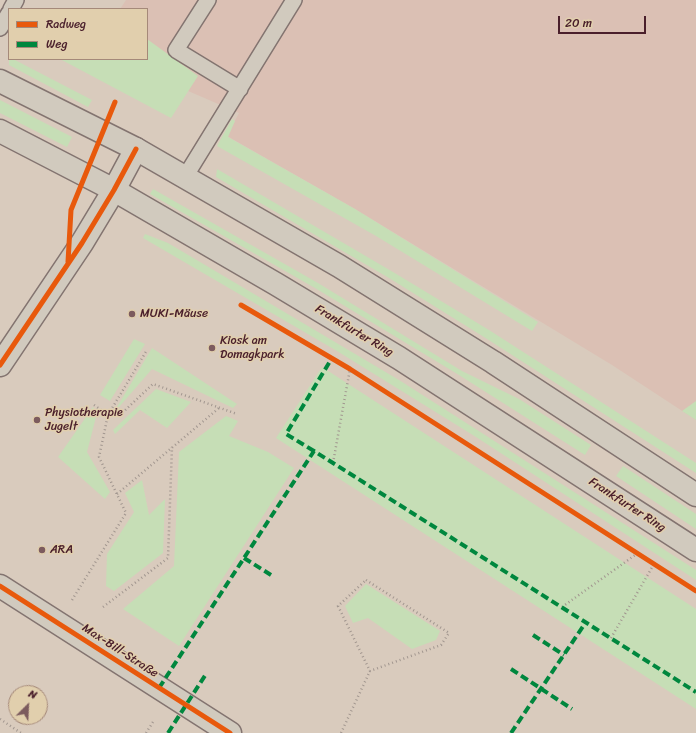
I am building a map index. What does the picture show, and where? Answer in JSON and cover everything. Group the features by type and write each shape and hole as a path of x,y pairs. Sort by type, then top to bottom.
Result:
{"main road":[{"path":"0,81 136,149 339,266 493,362 696,495"},
{"name":"Frankfurter Ring","path":"0,131 114,190 276,284 399,358 696,550"},
{"path":"0,364 82,243 114,190 136,149"},
{"name":"Max-Bill-Straße","path":"0,586 230,733"}],"lane":[{"path":"208,0 176,50 240,89"},
{"path":"185,176 294,0"},
{"path":"0,28 8,15"}],"path":[{"path":"58,623 126,513 99,457 108,415 147,350"},
{"path":"333,463 350,369"},
{"path":"94,405 108,415 121,414 153,384 236,414"},
{"path":"117,494 220,408"},
{"path":"103,607 168,558 172,447"},
{"path":"562,607 638,553"},
{"path":"611,638 654,564"},
{"path":"341,733 370,671 441,645 449,633 366,580 338,606 370,671"},
{"path":"0,719 20,733"},
{"path":"146,733 153,722"}],"shaded area":[{"path":"126,0 696,0 696,420 612,365 355,209 227,136 239,113 179,87 148,60 148,8 121,8"}],"green space":[{"path":"148,40 198,76 171,118 62,60 148,60"},
{"path":"9,60 15,60 92,100 88,107 9,65"},
{"path":"0,100 72,137 67,147 0,113"},
{"path":"232,119 235,121 228,137 355,209 538,322 532,331 376,236 217,146"},
{"path":"217,169 489,330 696,463 696,473 389,278 216,177"},
{"path":"153,189 318,283 462,371 519,399 591,445 585,455 459,375 315,288 150,194"},
{"path":"145,234 168,243 399,380 696,570 696,580 476,437 337,351 143,238"},
{"path":"134,339 145,344 110,401 100,395"},
{"path":"152,348 237,404 233,408 152,369 119,407 117,407"},
{"path":"322,367 696,609 696,709 276,438"},
{"path":"156,389 191,402 167,428 140,410 115,434 113,430"},
{"path":"696,401 696,420 682,411"},
{"path":"93,407 97,413 87,452 110,492 105,499 58,457"},
{"path":"226,416 238,421 229,436 268,452 294,468 179,646 123,609 174,566 179,452"},
{"path":"623,466 696,514 696,529 616,476"},
{"path":"142,480 149,515 165,499 163,553 114,591 106,586 107,554 134,512 125,493"},
{"path":"366,584 440,631 436,640 412,649 368,618 353,623 345,606"}],"marked path":[{"path":"314,451 286,434 332,358"},
{"path":"159,688 314,451 696,692"},
{"path":"244,558 271,575"},
{"path":"511,733 586,622"},
{"path":"533,635 564,655"},
{"path":"511,669 572,709"},
{"path":"168,733 206,674"}],"cycle path":[{"path":"68,262 71,210 115,102"},
{"path":"0,365 82,243 114,190 136,149"},
{"path":"241,305 350,369 696,591"},
{"path":"0,586 230,733"}],"place":[{"name":"MUKI-Mäuse","path":"132,314"},
{"name":"Kiosk am Domagkpark","path":"212,348"},
{"name":"Physiotherapie Jugelt","path":"37,420"},
{"name":"ARA","path":"42,550"}]}
